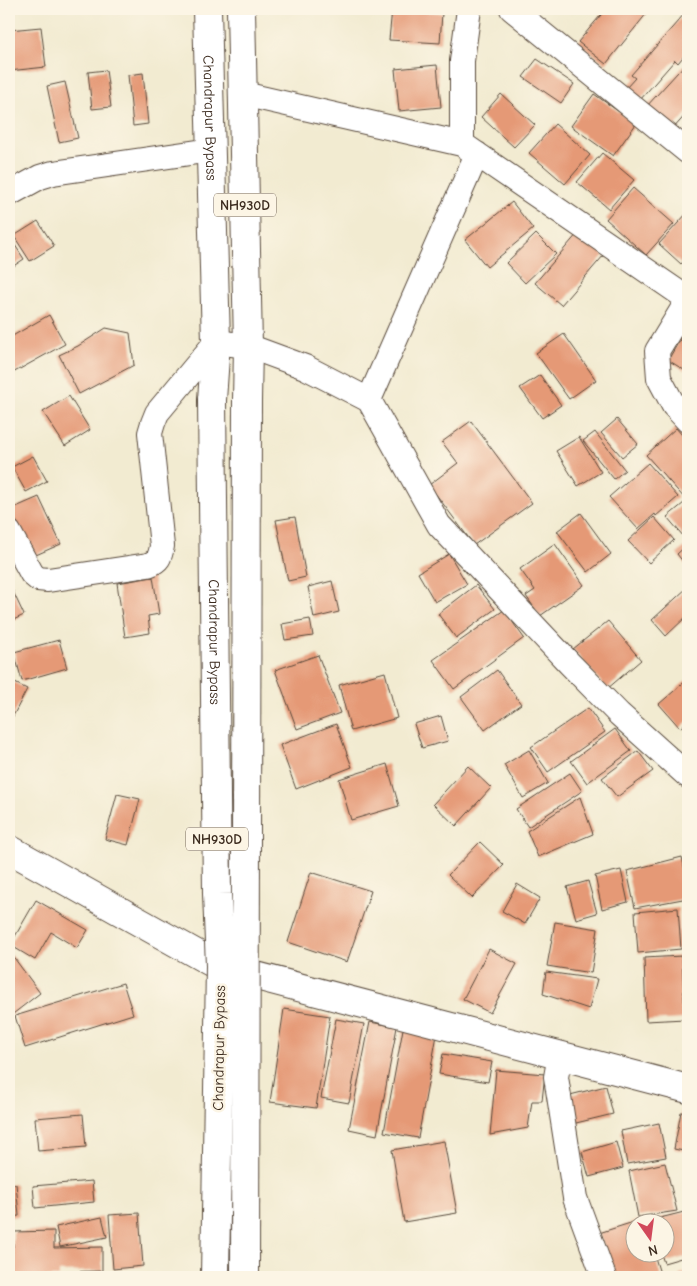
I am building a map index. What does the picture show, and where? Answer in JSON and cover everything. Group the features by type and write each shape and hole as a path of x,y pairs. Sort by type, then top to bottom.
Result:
{"main road":[{"name":"Chandrapur Bypass","path":"207,9 216,342 212,400 217,894 220,966 215,1277"},
{"name":"Chandrapur Bypass","path":"241,9 248,346 245,1277"},
{"path":"9,849 218,966 688,1089"}],"street":[{"path":"369,400 469,149 462,61 469,9"},
{"path":"512,9 688,152"},
{"path":"243,94 469,149 688,299 657,351 659,378 674,406 688,421"},
{"path":"9,194 40,177 53,173 211,150"},
{"path":"9,532 32,574 38,579 48,580 155,563 160,556 162,546 150,433 153,423 158,413 216,342 248,346 305,367 369,400 440,525 619,714 688,776"},
{"path":"560,1055 556,1077 576,1198 604,1277"}],"building":[{"path":"392,9 442,13 440,43 389,40"},
{"path":"606,9 642,9 647,13 606,64 578,42"},
{"path":"685,13 688,16 688,51 678,63 675,60 640,100 626,88 635,78 631,75"},
{"path":"41,27 46,67 9,71 9,30"},
{"path":"537,59 574,84 561,103 523,77"},
{"path":"688,61 688,112 672,130 646,107"},
{"path":"437,65 441,107 399,111 395,69"},
{"path":"106,70 111,107 92,109 88,72"},
{"path":"143,73 148,124 133,126 128,75"},
{"path":"65,82 78,138 59,142 47,86"},
{"path":"501,94 535,125 514,147 481,117"},
{"path":"594,94 636,124 613,156 571,126"},
{"path":"555,124 590,155 565,184 529,153"},
{"path":"602,153 634,180 609,209 577,182"},
{"path":"633,188 674,224 646,255 606,219"},
{"path":"512,202 533,229 487,267 465,240"},
{"path":"688,212 688,257 681,264 659,244"},
{"path":"38,221 54,246 30,261 14,236"},
{"path":"578,233 604,255 561,305 535,283"},
{"path":"536,234 556,254 525,283 506,263"},
{"path":"9,236 24,259 9,269"},
{"path":"49,315 65,344 9,375 9,338"},
{"path":"688,326 688,363 684,370 668,360"},
{"path":"106,328 130,333 134,365 79,394 59,355 78,346"},
{"path":"564,334 596,380 569,399 536,353"},
{"path":"540,375 561,405 542,418 520,388"},
{"path":"69,396 90,430 65,446 43,412"},
{"path":"617,419 638,444 622,457 601,433"},
{"path":"471,421 532,503 474,545 429,485 458,463 442,442"},
{"path":"676,428 688,442 688,497 686,500 646,455"},
{"path":"595,432 625,470 614,479 583,441"},
{"path":"579,437 601,472 578,486 556,451"},
{"path":"33,456 47,481 26,492 12,467"},
{"path":"648,463 678,497 638,529 609,497"},
{"path":"39,497 61,544 29,558 9,510"},
{"path":"684,503 688,508 688,534 684,537 667,517"},
{"path":"581,513 611,554 588,572 557,531"},
{"path":"295,517 306,577 288,581 276,520"},
{"path":"654,517 674,540 649,563 628,541"},
{"path":"555,544 584,585 540,616 526,596 535,590 520,569"},
{"path":"688,544 688,568 677,554"},
{"path":"449,554 467,584 435,602 418,573"},
{"path":"153,577 159,614 148,616 150,633 125,637 117,583"},
{"path":"332,581 339,612 314,618 308,587"},
{"path":"9,583 24,615 9,622"},
{"path":"476,585 495,609 456,638 438,614"},
{"path":"688,587 688,615 666,636 652,620"},
{"path":"504,610 524,638 454,689 433,660"},
{"path":"310,619 313,636 285,640 282,624"},
{"path":"608,621 641,660 607,689 573,649"},
{"path":"59,640 67,668 22,681 14,652"},
{"path":"318,655 340,713 297,729 275,670"},
{"path":"497,670 521,704 485,730 461,697"},
{"path":"385,672 397,718 351,731 339,685"},
{"path":"688,679 688,721 680,728 659,704"},
{"path":"9,680 27,689 9,724"},
{"path":"588,708 605,732 548,772 531,747"},
{"path":"441,716 448,741 422,748 414,724"},
{"path":"336,724 352,767 296,789 280,745"},
{"path":"615,729 631,751 587,783 571,761"},
{"path":"529,750 548,783 523,798 504,765"},
{"path":"638,751 653,771 617,797 602,778"},
{"path":"387,764 399,806 351,820 339,779"},
{"path":"468,766 491,788 456,826 433,804"},
{"path":"570,773 582,791 528,827 516,809"},
{"path":"117,794 140,799 128,845 105,839"},
{"path":"580,797 593,834 538,857 527,831"},
{"path":"480,842 504,865 472,898 448,875"},
{"path":"682,857 688,884 688,898 635,908 627,871"},
{"path":"621,870 628,902 602,909 595,876"},
{"path":"311,872 371,891 347,962 288,942"},
{"path":"588,881 597,913 576,919 567,887"},
{"path":"517,884 540,898 525,924 502,911"},
{"path":"36,900 88,930 77,948 51,932 35,960 10,945"},
{"path":"678,908 681,949 638,953 635,912"},
{"path":"555,922 598,929 591,973 547,966"},
{"path":"489,949 517,964 490,1013 463,999"},
{"path":"12,955 40,993 9,1017 9,958"},
{"path":"682,956 685,1019 646,1021 644,958"},
{"path":"546,972 597,979 589,1009 543,994"},
{"path":"123,983 133,1014 25,1048 15,1016"},
{"path":"284,1009 330,1016 316,1108 270,1102"},
{"path":"336,1019 364,1024 349,1103 321,1098"},
{"path":"370,1022 397,1027 377,1135 349,1129"},
{"path":"403,1029 437,1035 418,1138 384,1132"},
{"path":"443,1054 492,1062 488,1082 439,1074"},
{"path":"496,1070 545,1074 542,1101 532,1101 528,1128 490,1135"},
{"path":"606,1086 613,1114 572,1124 566,1096"},
{"path":"681,1112 688,1113 688,1152 674,1149"},
{"path":"83,1114 86,1147 38,1151 35,1118"},
{"path":"659,1123 666,1157 627,1164 621,1131"},
{"path":"444,1141 457,1213 404,1222 392,1150"},
{"path":"616,1142 623,1168 589,1177 582,1152"},
{"path":"665,1163 677,1211 658,1214 637,1214 629,1171"},
{"path":"92,1181 94,1202 35,1208 33,1186"},
{"path":"16,1184 19,1216 9,1217 9,1185"},
{"path":"688,1211 688,1256 674,1260 674,1214"},
{"path":"139,1213 143,1266 113,1269 109,1215"},
{"path":"102,1217 107,1237 60,1247 56,1227"},
{"path":"624,1225 624,1264 657,1264 661,1277 614,1277 599,1233"},
{"path":"54,1231 54,1248 102,1247 102,1271 59,1272 59,1277 9,1277 9,1247 13,1247 13,1232"},
{"path":"688,1272 688,1277 680,1277 679,1274"}]}
